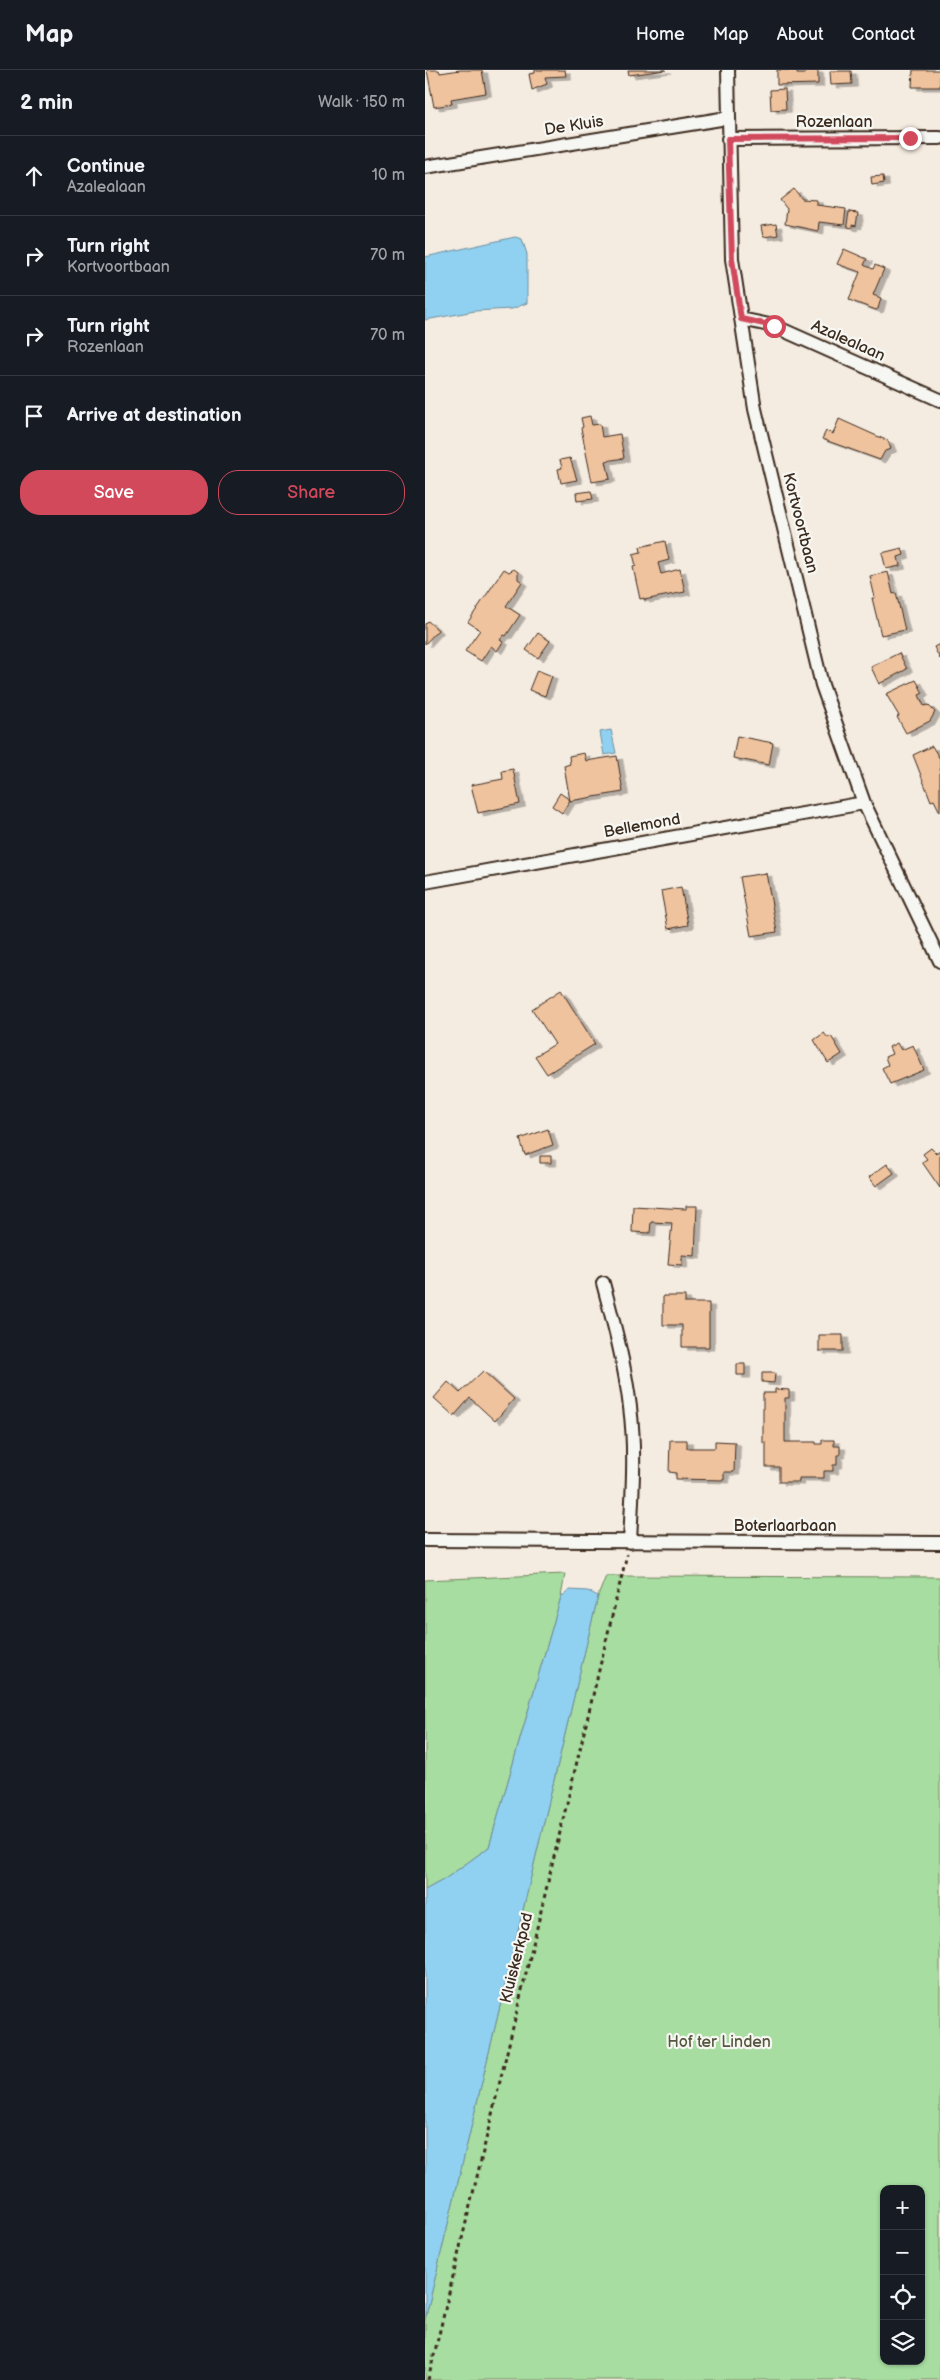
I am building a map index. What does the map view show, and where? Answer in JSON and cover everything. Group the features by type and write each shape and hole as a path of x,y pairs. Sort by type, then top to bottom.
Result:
{"street":[{"name":"Kortvoortbaan","path":"728,70 727,118 732,259 755,409 822,685 864,803 940,961"},
{"name":"De Kluis","path":"425,167 727,118"},
{"name":"Rozenlaan","path":"728,139 940,138"},
{"name":"Azalealaan","path":"741,319 774,326 940,400"},
{"name":"Bellemond","path":"425,882 864,803"},
{"path":"603,1283 619,1344 630,1408 633,1450 631,1542"},
{"name":"Boterlaarbaan","path":"425,1540 940,1543"}],"path":[{"name":"Kluiskerkpad","path":"428,2380 631,1542"}],"green space":[{"path":"565,1574 561,1597 489,1847 445,1879 425,1890 425,1580"},
{"name":"Hof ter Linden","path":"606,1576 940,1577 940,2380 425,2380 425,2320 598,1596"}],"water":[{"path":"515,237 522,239 527,254 527,303 512,309 475,311 425,320 425,257"},
{"path":"611,730 616,753 604,755 600,732"},
{"path":"570,1590 588,1591 598,1596 425,2320 425,1890 445,1879 489,1847 561,1597"}],"building":[{"path":"427,70 439,70 440,73 460,70 482,70 486,93 451,99 452,104 434,107"},
{"path":"535,70 565,70 566,76 545,77 547,84 532,90 529,74 535,73"},
{"path":"628,70 666,70 629,75"},
{"path":"777,70 797,70 797,74 805,74 805,70 818,70 818,84 777,85"},
{"path":"913,70 940,70 940,87 912,87"},
{"path":"830,71 851,71 852,84 831,85"},
{"path":"785,89 786,109 771,110 770,90"},
{"path":"883,176 884,183 872,185 871,177"},
{"path":"794,189 802,199 817,200 817,205 846,209 844,225 819,222 818,231 785,224 787,209 780,200"},
{"path":"849,212 858,213 856,226 852,225 852,228 848,227 847,224"},
{"path":"776,224 778,235 763,237 761,226"},
{"path":"844,249 867,259 864,265 873,269 875,265 884,269 873,295 881,298 878,309 876,310 849,300 860,272 837,264"},
{"path":"590,416 592,425 600,424 602,437 620,434 624,458 606,461 610,479 592,482 581,428 583,427 581,418"},
{"path":"839,419 888,441 891,449 885,451 880,460 822,439 826,431 833,434"},
{"path":"570,458 577,480 561,483 558,469 562,468 560,460"},
{"path":"591,491 593,499 577,501 576,493"},
{"path":"665,541 669,560 658,563 661,574 680,569 685,592 644,600 644,598 640,599 633,567 636,566 633,554 641,552 640,547"},
{"path":"902,548 904,555 898,557 900,566 886,569 882,553"},
{"path":"504,569 509,572 514,569 518,572 518,579 522,582 506,606 520,615 506,636 504,635 500,640 503,642 497,651 491,646 481,661 465,651 480,630 468,622"},
{"path":"888,572 893,594 896,593 905,630 881,635 872,598 875,598 870,576"},
{"path":"428,621 438,630 425,644 425,624"},
{"path":"538,633 550,641 538,658 526,650"},
{"path":"940,644 940,659 934,647"},
{"path":"899,653 907,669 879,684 871,667"},
{"path":"537,670 552,676 545,696 529,690"},
{"path":"916,680 923,693 919,695 924,706 928,705 935,712 930,721 906,733 897,717 899,716 886,694"},
{"path":"737,736 773,743 769,765 733,758"},
{"path":"932,746 940,759 940,812 934,800 931,801 913,755"},
{"path":"584,753 586,761 617,756 623,792 570,801 564,766 570,764 569,756"},
{"path":"513,769 520,804 478,813 471,785 503,779 502,771"},
{"path":"560,793 570,800 562,813 552,806"},
{"path":"766,873 777,932 751,936 740,877"},
{"path":"681,887 688,925 668,929 661,891"},
{"path":"561,990 595,1044 547,1074 535,1056 555,1044 532,1009"},
{"path":"824,1033 828,1038 831,1036 842,1054 828,1063 814,1040"},
{"path":"897,1043 901,1050 913,1045 924,1070 890,1084 882,1068 888,1065 885,1057 892,1054 889,1047"},
{"path":"548,1129 553,1145 525,1155 520,1139"},
{"path":"931,1148 936,1153 940,1150 940,1188 922,1162 927,1159 923,1154"},
{"path":"540,1156 551,1156 551,1163 540,1163"},
{"path":"887,1164 894,1173 876,1186 869,1177"},
{"path":"633,1206 686,1209 686,1206 697,1206 695,1256 682,1255 682,1265 668,1264 672,1223 651,1222 650,1233 632,1232"},
{"path":"663,1296 685,1296 685,1303 709,1303 709,1347 682,1347 682,1325 663,1325"},
{"path":"819,1335 843,1335 843,1351 819,1351"},
{"path":"737,1364 745,1364 745,1375 737,1375"},
{"path":"483,1371 514,1399 495,1421 470,1398 454,1416 434,1398 448,1382 460,1393"},
{"path":"762,1373 775,1373 774,1383 762,1382"},
{"path":"775,1389 789,1390 789,1398 785,1398 785,1442 816,1442 816,1444 822,1444 822,1440 834,1440 834,1446 840,1446 840,1455 837,1455 837,1465 833,1465 833,1471 824,1471 824,1478 799,1478 799,1482 779,1482 779,1467 766,1467 766,1443 763,1443 763,1393 775,1393"},
{"path":"670,1440 687,1440 687,1448 715,1448 715,1441 735,1442 734,1472 724,1472 724,1480 676,1479 676,1473 669,1472"}],"route":[{"path":"774,326 741,319 732,259 728,139 910,138"}]}
